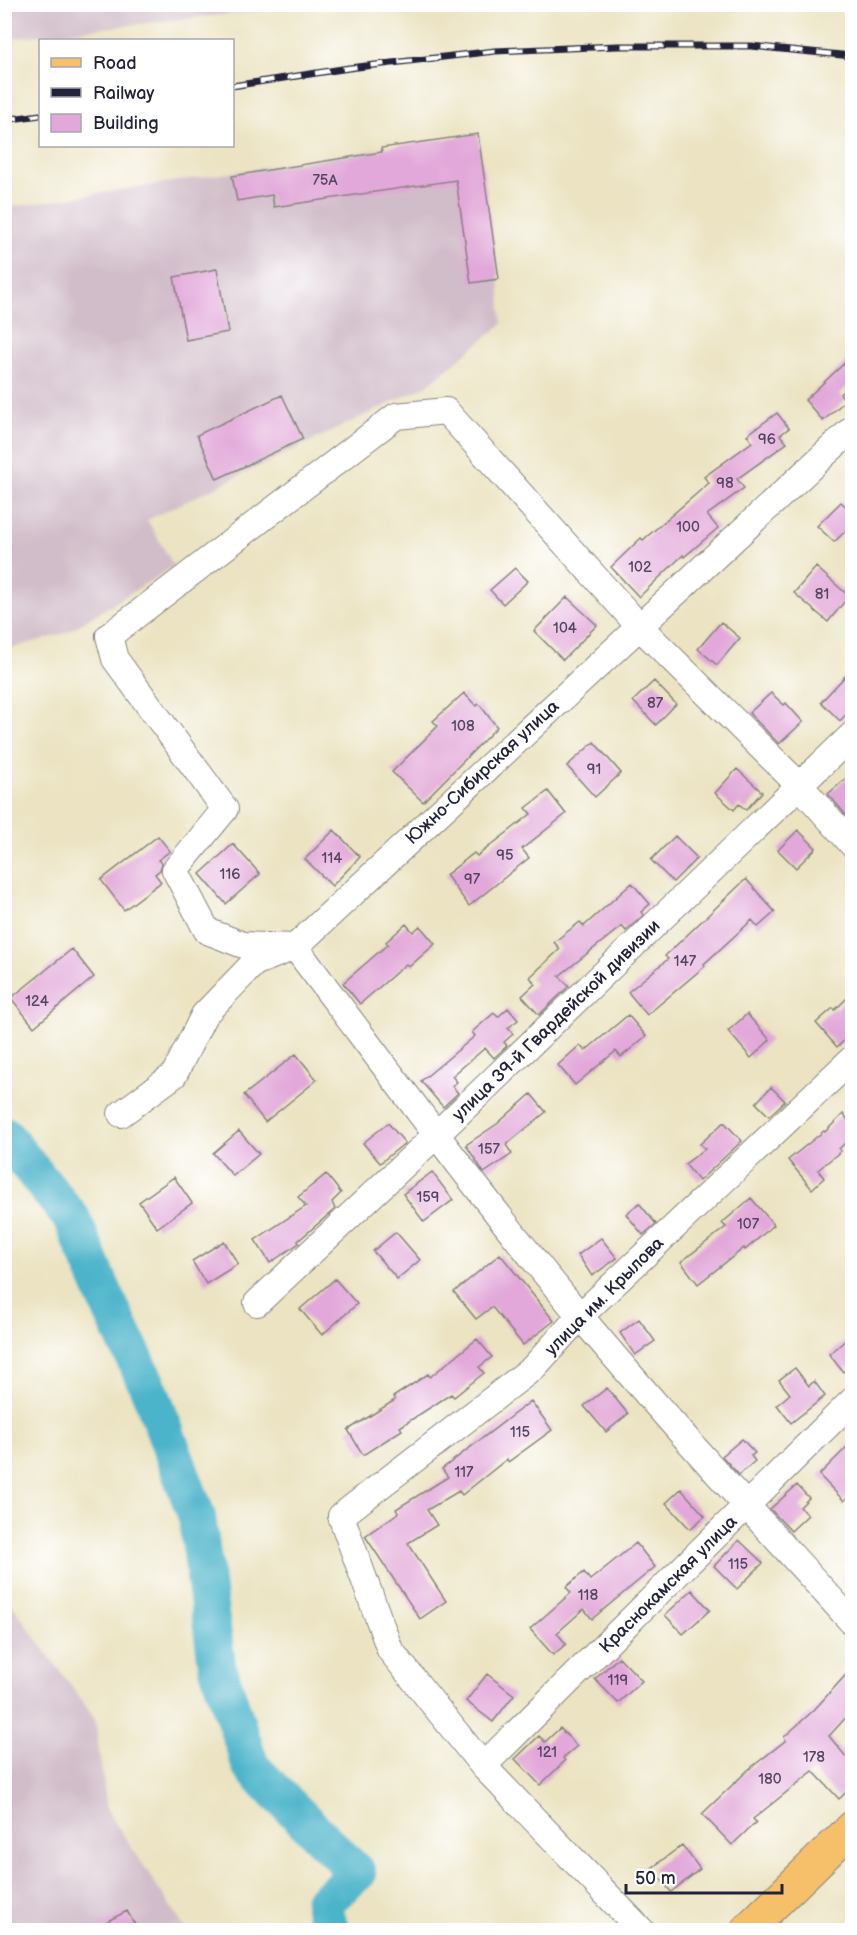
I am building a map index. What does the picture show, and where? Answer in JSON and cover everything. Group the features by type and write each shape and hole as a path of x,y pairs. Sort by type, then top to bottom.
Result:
{"main road":[{"path":"747,1930 851,1833"}],"street":[{"path":"852,844 800,786 639,626 446,411 396,416 109,636 115,659 225,809 175,870 207,931 243,945 295,947 436,1135 580,1316 852,1622"},
{"name":"Южно-Сибирская улица","path":"121,1114 174,1075 204,1015 254,963 295,947 852,429"},
{"name":"улица 39-й Гвардейской дивизии","path":"257,1303 436,1135 852,735"},
{"name":"улица им. Крылова","path":"483,1766 390,1650 341,1516 533,1368 580,1316 852,1059"},
{"name":"Краснокамская улица","path":"483,1766 852,1401"},
{"path":"483,1766 641,1930"}],"shaded area":[{"path":"5,4 308,4 308,5 5,39"},
{"path":"478,134 499,279 502,324 426,386 147,520 174,566 66,633 5,650 5,208"},
{"path":"4,1594 95,1719 107,1810 186,1930 5,1930"}],"building":[{"path":"478,134 499,279 471,283 456,180 274,207 272,195 237,201 232,176 382,152 381,148"},
{"path":"217,269 228,332 186,340 174,277"},
{"path":"852,356 852,382 840,394 846,400 823,421 805,400"},
{"path":"282,395 303,439 217,479 197,435"},
{"path":"777,413 789,428 780,435 787,443 737,479 744,488 707,515 718,528 684,557 683,555 639,597 611,567 641,538 643,540 709,483 704,477 752,442 747,435"},
{"path":"841,502 852,512 852,525 834,542 817,526"},
{"path":"816,567 849,596 828,622 794,593"},
{"path":"515,568 528,581 503,604 490,590"},
{"path":"567,597 597,625 563,660 534,631"},
{"path":"721,622 740,638 717,665 698,649"},
{"path":"852,669 852,708 840,721 821,702"},
{"path":"654,681 676,704 656,725 633,701"},
{"path":"464,693 476,706 479,704 497,727 423,802 392,772 438,726 433,721"},
{"path":"771,693 784,705 786,703 803,722 779,744 749,713"},
{"path":"594,742 621,773 595,797 567,766"},
{"path":"737,769 762,792 746,810 739,804 734,810 715,793"},
{"path":"852,773 852,822 828,794"},
{"path":"548,791 566,814 522,849 529,858 469,906 446,875 474,853 477,856 531,814 526,808"},
{"path":"334,830 360,857 332,886 305,859"},
{"path":"798,830 816,848 796,868 778,850"},
{"path":"158,836 170,851 158,860 162,864 160,870 155,874 161,882 124,910 101,880"},
{"path":"675,836 697,858 673,882 651,860"},
{"path":"233,844 260,874 226,904 200,874"},
{"path":"746,879 775,912 758,927 752,920 704,964 705,966 647,1015 628,992 668,959 665,956"},
{"path":"632,883 650,904 641,912 644,915 626,931 622,926 559,976 569,986 539,1015 522,996 535,984 530,977 560,949 554,942 580,922 584,926"},
{"path":"406,924 413,932 420,926 435,944 409,967 406,964 360,1004 343,983 388,944 386,942"},
{"path":"72,949 94,977 34,1027 11,998"},
{"path":"852,993 852,1034 837,1047 816,1023 833,1008 835,1010"},
{"path":"508,1008 518,1020 508,1028 513,1034 504,1042 507,1046 494,1058 485,1048 452,1076 457,1082 452,1086 458,1093 443,1107 421,1081 475,1036 472,1032 494,1013 498,1017"},
{"path":"747,1014 770,1040 751,1058 728,1031"},
{"path":"628,1015 646,1036 621,1057 616,1051 575,1085 558,1065 580,1045 585,1051"},
{"path":"296,1054 317,1080 265,1122 244,1095"},
{"path":"771,1087 785,1101 769,1116 756,1103"},
{"path":"531,1094 546,1112 506,1145 512,1154 484,1173 466,1145 497,1124"},
{"path":"843,1114 852,1124 852,1136 839,1149 841,1151 818,1170 824,1178 812,1189 788,1160 825,1132"},
{"path":"724,1122 742,1141 699,1181 685,1164 705,1149 700,1144"},
{"path":"388,1123 405,1143 380,1163 363,1143"},
{"path":"239,1131 259,1154 233,1176 213,1153"},
{"path":"432,1172 453,1200 424,1222 403,1194"},
{"path":"326,1174 341,1193 332,1202 335,1209 298,1241 299,1243 270,1263 255,1240 306,1206 298,1197"},
{"path":"174,1177 192,1203 157,1228 139,1202"},
{"path":"751,1198 774,1225 745,1250 744,1248 698,1284 681,1262 726,1227 722,1223"},
{"path":"639,1203 656,1224 643,1235 626,1214"},
{"path":"396,1232 420,1260 397,1279 373,1251"},
{"path":"601,1238 617,1258 592,1276 578,1255"},
{"path":"224,1241 238,1264 206,1284 192,1261"},
{"path":"500,1254 554,1321 523,1345 492,1307 476,1319 454,1292"},
{"path":"335,1279 357,1304 322,1335 300,1309"},
{"path":"639,1319 655,1341 635,1355 620,1333"},
{"path":"852,1335 852,1364 843,1372 829,1354"},
{"path":"477,1339 492,1357 479,1367 484,1373 454,1397 451,1394 400,1427 402,1430 363,1455 348,1430 395,1400 393,1397 428,1374 430,1377"},
{"path":"795,1368 809,1386 814,1381 825,1396 791,1423 777,1405 790,1394 779,1380"},
{"path":"607,1388 628,1414 606,1432 584,1406"},
{"path":"531,1401 552,1430 508,1462 507,1459 462,1495 459,1491 427,1510 437,1525 408,1543 446,1601 420,1619 365,1536 398,1513 396,1509 448,1477 442,1469"},
{"path":"742,1439 755,1453 751,1456 755,1461 739,1475 722,1456"},
{"path":"852,1442 852,1493 844,1501 819,1475"},
{"path":"797,1485 809,1498 800,1507 808,1515 791,1531 770,1509"},
{"path":"681,1489 705,1516 690,1529 666,1503"},
{"path":"739,1540 763,1563 737,1589 714,1566"},
{"path":"636,1543 655,1567 592,1619 584,1609 557,1633 566,1644 553,1655 530,1629 571,1593 566,1587 584,1572 590,1580"},
{"path":"692,1590 710,1610 683,1634 665,1615"},
{"path":"619,1657 642,1681 618,1703 595,1679"},
{"path":"852,1668 852,1711 829,1736 852,1764 852,1787 839,1799 813,1771 753,1819 756,1822 732,1845 702,1814 748,1770 786,1740 784,1737 814,1710"},
{"path":"487,1674 514,1695 493,1722 466,1701"},
{"path":"560,1728 577,1746 563,1758 565,1761 540,1785 515,1759 539,1736 545,1742"},
{"path":"682,1845 700,1869 671,1892 652,1868"},
{"path":"127,1911 138,1930 90,1930"}],"waterway":[{"path":"4,1135 72,1219 150,1391 197,1517 217,1665 251,1767 357,1873 323,1903 330,1930"}],"railway":[{"path":"234,86 349,68 495,51 618,46 751,46 852,56"},
{"path":"4,120 39,115"}]}
